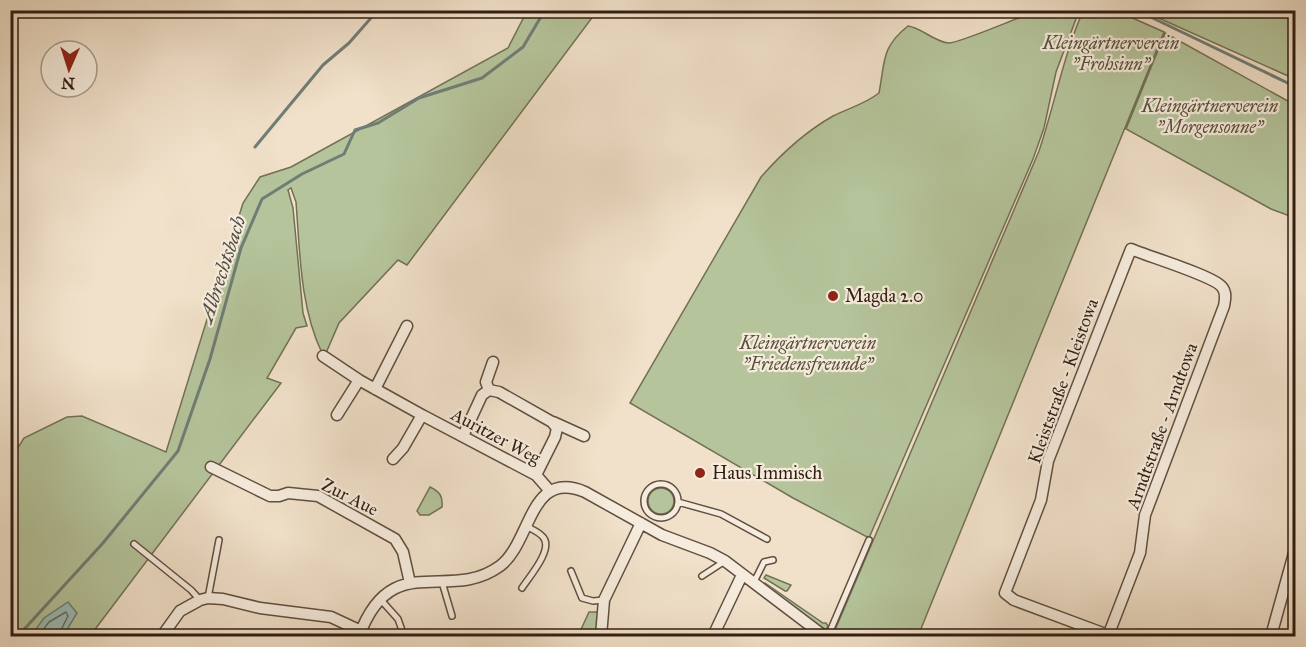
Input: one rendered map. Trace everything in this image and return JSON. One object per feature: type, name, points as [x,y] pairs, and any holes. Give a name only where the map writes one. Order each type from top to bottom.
[{"type":"street","name":"Arndtstraße - Arndtowa","points":[[1108,636],[1140,553],[1145,515],[1226,296],[1222,287],[1209,279],[1131,249]]},
{"type":"street","name":"Kleiststraße - Kleistowa","points":[[1108,636],[1014,600],[1005,593],[1041,500],[1048,461],[1131,249]]},
{"type":"street","points":[[375,389],[407,326]]},
{"type":"street","name":"Auritzer Weg","points":[[323,357],[375,389],[536,475],[550,491]]},
{"type":"street","points":[[489,390],[486,382],[493,362]]},
{"type":"street","points":[[337,415],[359,380]]},
{"type":"street","points":[[463,436],[482,395],[489,390],[499,392],[552,422],[584,436]]},
{"type":"street","name":"Auritzer Weg","points":[[393,459],[403,448],[422,415]]},
{"type":"street","points":[[536,475],[555,437],[557,429],[552,422]]},
{"type":"street","name":"Zur Aue","points":[[211,467],[270,496],[288,493],[318,496],[396,539],[403,552],[410,583]]},
{"type":"street","points":[[162,636],[180,611],[204,599],[223,599],[270,610],[332,617],[360,634],[379,599],[394,589],[410,583],[478,576],[501,565],[515,548],[542,497],[550,491],[565,487],[574,487],[662,535],[710,553],[826,636]]},
{"type":"street","points":[[602,636],[604,600],[641,524]]},
{"type":"street","points":[[1271,636],[1296,546]]},
{"type":"street","points":[[713,636],[742,575]]},
{"type":"lane","points":[[662,484],[672,488],[678,497],[678,502],[674,513],[657,518],[645,506],[645,495],[651,487],[662,484]]},
{"type":"lane","points":[[678,502],[721,514],[766,539]]},
{"type":"lane","points":[[641,524],[648,511]]},
{"type":"lane","points":[[522,588],[546,547],[543,537],[526,526]]},
{"type":"lane","points":[[134,544],[204,599],[219,540]]},
{"type":"lane","points":[[826,636],[869,540]]},
{"type":"lane","points":[[753,583],[764,562],[773,560]]},
{"type":"lane","points":[[702,576],[724,561]]},
{"type":"lane","points":[[571,571],[582,598],[593,601],[604,600]]},
{"type":"lane","points":[[442,580],[452,616]]},
{"type":"lane","points":[[379,599],[398,619],[404,636]]},
{"type":"green space","points":[[527,11],[597,11],[407,265],[398,260],[339,323],[326,353],[322,353],[309,317],[302,279],[296,202],[291,188],[288,190],[293,208],[303,313],[307,326],[296,328],[267,378],[281,383],[90,636],[11,636],[10,460],[24,438],[67,417],[82,416],[166,452],[243,203],[260,177],[291,167],[508,48]]},
{"type":"green space","name":"Kleingärtnerverein \"Friedensfreunde\"","points":[[1027,11],[1079,11],[1056,72],[1044,128],[1033,159],[869,538],[793,498],[630,403],[761,177],[803,136],[833,116],[879,93],[886,56],[899,34],[908,26],[948,43],[1024,16]]},
{"type":"green space","name":"Kleingärtnerverein \"Frohsinn\"","points":[[1083,11],[1117,11],[1164,32],[918,636],[837,636],[835,630],[1039,151],[1070,46]]},
{"type":"green space","points":[[1143,11],[1295,11],[1295,79]]},
{"type":"green space","name":"Kleingärtnerverein \"Morgensonne\"","points":[[1165,33],[1295,105],[1295,218],[1271,209],[1126,129]]},
{"type":"green space","points":[[430,487],[440,495],[442,507],[429,515],[420,515],[417,511]]},
{"type":"green space","points":[[661,488],[670,492],[674,501],[670,510],[661,514],[652,510],[648,501],[652,492]]},
{"type":"green space","points":[[766,575],[791,585],[785,591],[764,578]]},
{"type":"green space","points":[[765,583],[826,623],[828,626],[826,630],[824,631],[763,585]]},
{"type":"green space","points":[[589,612],[599,612],[598,636],[578,636]]},
{"type":"water","points":[[68,602],[77,613],[63,636],[31,636],[44,618]]},
{"type":"waterway","points":[[255,147],[323,65],[349,43],[378,10]]},
{"type":"waterway","name":"Albrechtsbach","points":[[18,636],[103,543],[178,451],[210,359],[241,248],[262,199],[302,174],[344,154],[355,130],[378,123],[419,98],[482,78],[523,47],[545,10]]},
{"type":"waterway","points":[[1136,10],[1296,87]]},
{"type":"place","name":"Magda 2.0","points":[[833,296]]},
{"type":"place","name":"Haus Immisch","points":[[700,473]]}]
